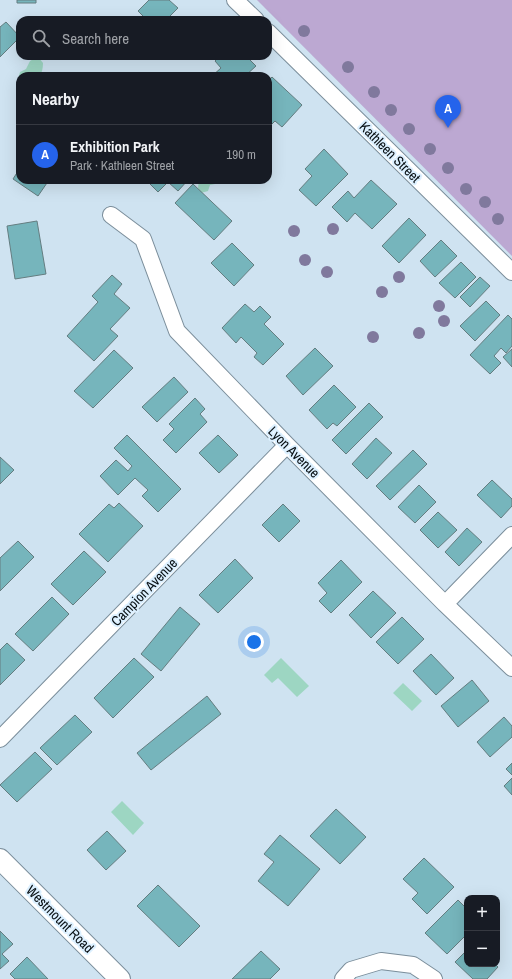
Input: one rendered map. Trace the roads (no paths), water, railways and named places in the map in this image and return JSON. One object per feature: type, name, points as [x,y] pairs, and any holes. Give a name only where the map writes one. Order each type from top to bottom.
[{"type":"street","points":[[235,0],[252,16]]},
{"type":"street","name":"Kathleen Street","points":[[272,36],[512,272]]},
{"type":"street","name":"Lyon Avenue","points":[[111,215],[143,239],[177,331],[287,445],[445,604],[512,668]]},
{"type":"street","name":"Campion Avenue","points":[[0,739],[287,445]]},
{"type":"street","points":[[445,604],[512,535]]},
{"type":"street","name":"Westmount Road","points":[[0,859],[120,979]]},
{"type":"street","points":[[343,979],[351,970],[381,961],[413,965],[434,979]]},
{"type":"place","name":"Exhibition Park","points":[[448,128]]}]
